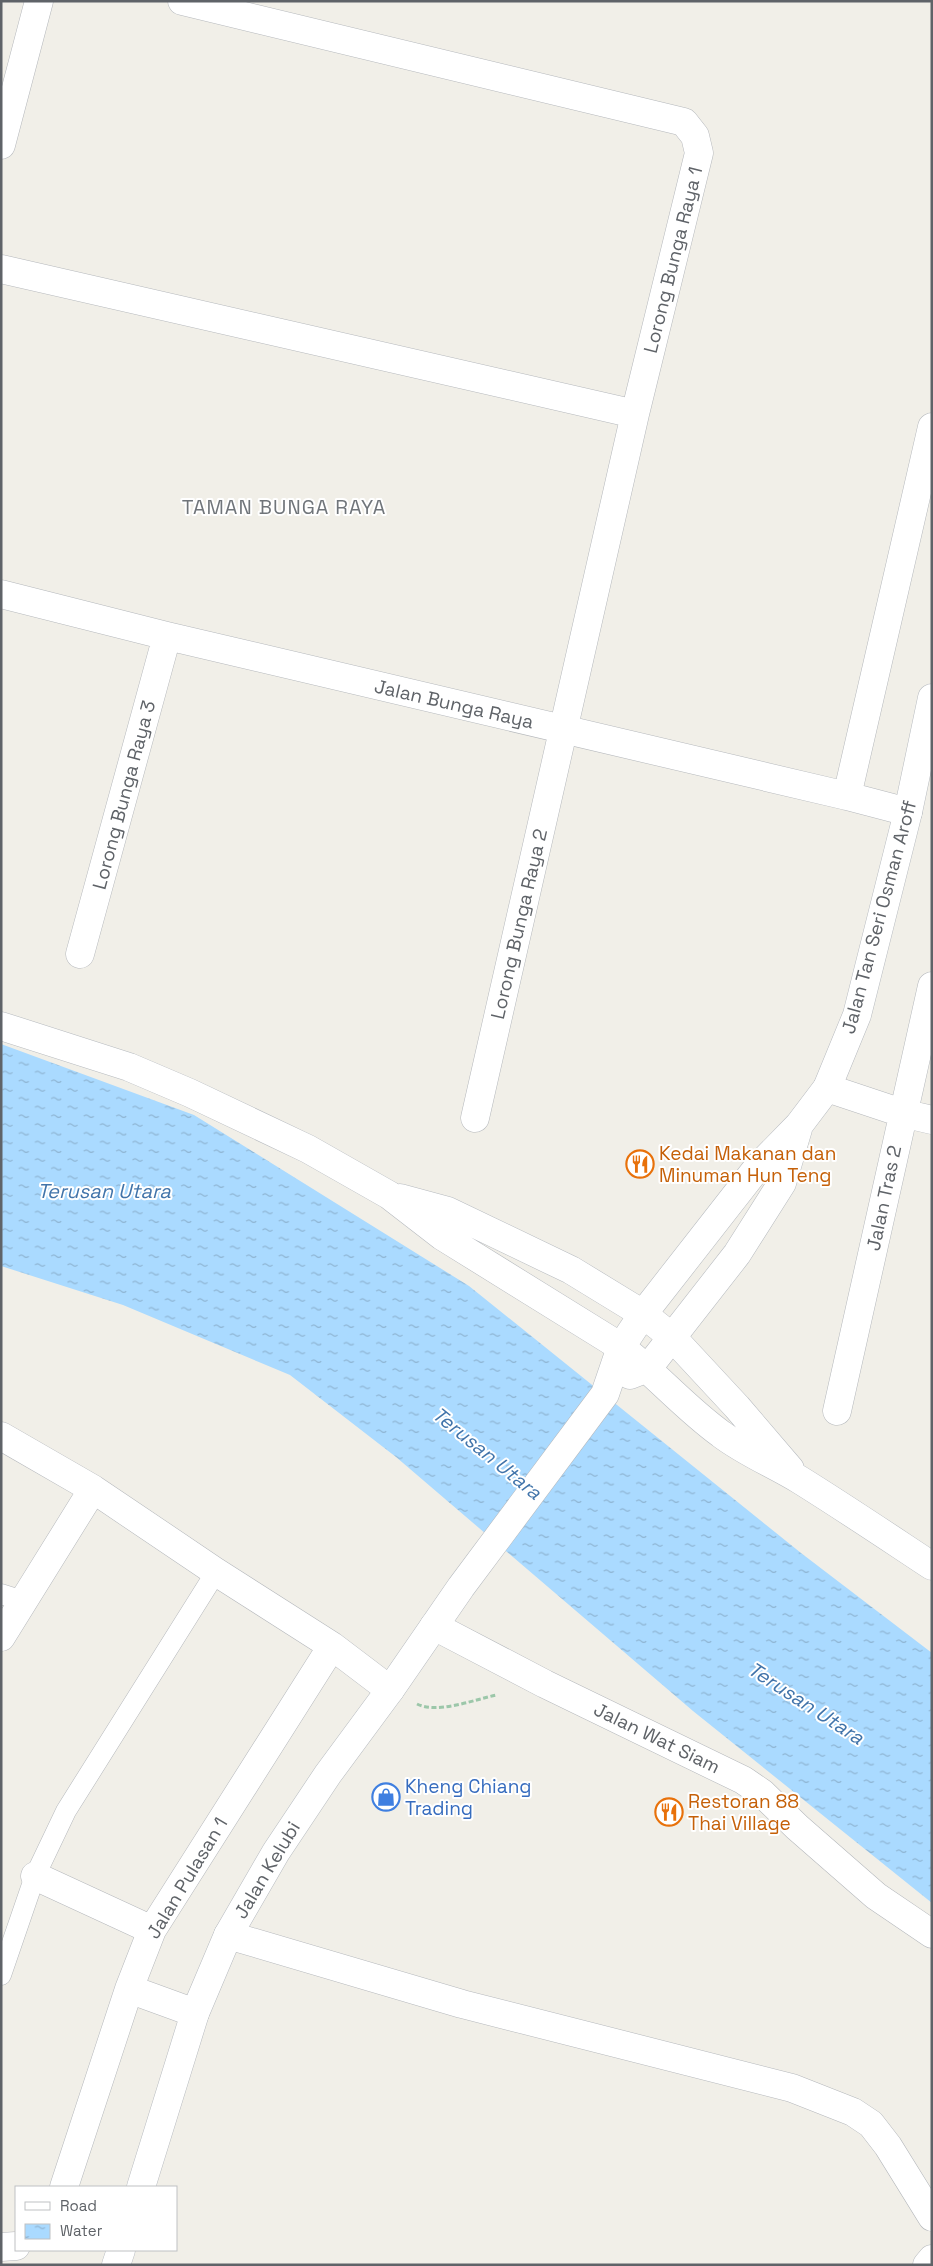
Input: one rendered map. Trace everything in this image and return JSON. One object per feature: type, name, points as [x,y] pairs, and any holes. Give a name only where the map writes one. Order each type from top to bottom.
[{"type":"street","points":[[1,146],[10,77],[39,1]]},
{"type":"street","name":"Lorong Bunga Raya 1","points":[[182,1],[684,122],[695,136],[699,153],[563,729]]},
{"type":"street","points":[[1,269],[636,414]]},
{"type":"street","points":[[847,796],[932,427]]},
{"type":"street","name":"Jalan Bunga Raya","points":[[1,594],[167,636],[908,812]]},
{"type":"street","name":"Lorong Bunga Raya 3","points":[[80,954],[167,636]]},
{"type":"street","name":"Jalan Tan Seri Osman Aroff","points":[[607,1391],[621,1347],[643,1314],[757,1168],[799,1125],[827,1088],[858,1015],[908,812],[932,698]]},
{"type":"street","name":"Lorong Bunga Raya 2","points":[[475,1118],[563,729]]},
{"type":"street","name":"Jalan Tras 2","points":[[837,1411],[932,986]]},
{"type":"street","points":[[1,1026],[129,1067],[190,1092],[308,1149],[389,1195],[442,1236],[621,1347],[648,1368],[688,1408],[721,1434],[755,1457],[798,1479],[932,1566]]},
{"type":"street","points":[[827,1088],[902,1114],[932,1120]]},
{"type":"street","name":"Jalan Tan Seri Osman Aroff","points":[[607,1391],[629,1375],[648,1368],[737,1254],[782,1183],[799,1125]]},
{"type":"street","points":[[389,1195],[448,1211],[571,1270],[643,1314],[672,1337],[737,1407],[798,1479]]},
{"type":"street","name":"Jalan Kelubi","points":[[141,2186],[195,2013],[228,1935],[276,1852],[328,1774],[390,1690],[461,1587],[607,1391]]},
{"type":"street","points":[[1,1436],[93,1489],[216,1572],[332,1646],[390,1690]]},
{"type":"street","points":[[1,1637],[12,1598],[93,1489]]},
{"type":"street","name":"Jalan Wat Siam","points":[[434,1626],[545,1684],[743,1780],[762,1793],[797,1827],[876,1896],[932,1934]]},
{"type":"street","name":"Jalan Pulasan 1","points":[[64,2186],[129,1989],[152,1930],[332,1646]]},
{"type":"street","points":[[35,1876],[152,1930]]},
{"type":"street","points":[[228,1935],[462,2004],[792,2088],[853,2112],[871,2124],[877,2131],[932,2217]]},
{"type":"street","points":[[129,1989],[195,2013]]},
{"type":"street","points":[[1,2247],[15,2246]]},
{"type":"street","points":[[116,2265],[121,2251]]},
{"type":"street","points":[[927,2265],[932,2259]]},
{"type":"lane","points":[[1,1975],[35,1876],[66,1811],[216,1572]]},
{"type":"path","points":[[390,1690],[426,1708],[441,1707],[499,1694]]},
{"type":"water","name":"Terusan Utara","points":[[1,1044],[194,1115],[469,1286],[801,1553],[932,1653],[932,1903],[693,1711],[396,1457],[290,1375],[123,1305],[1,1266]]},
{"type":"place","name":"Kedai Makanan dan Minuman Hun Teng","points":[[640,1164]]},
{"type":"place","name":"Kheng Chiang Trading","points":[[386,1797]]},
{"type":"place","name":"Restoran 88 Thai Village","points":[[669,1812]]},
{"type":"district","name":"TAMAN BUNGA RAYA","points":[[284,507]]}]
